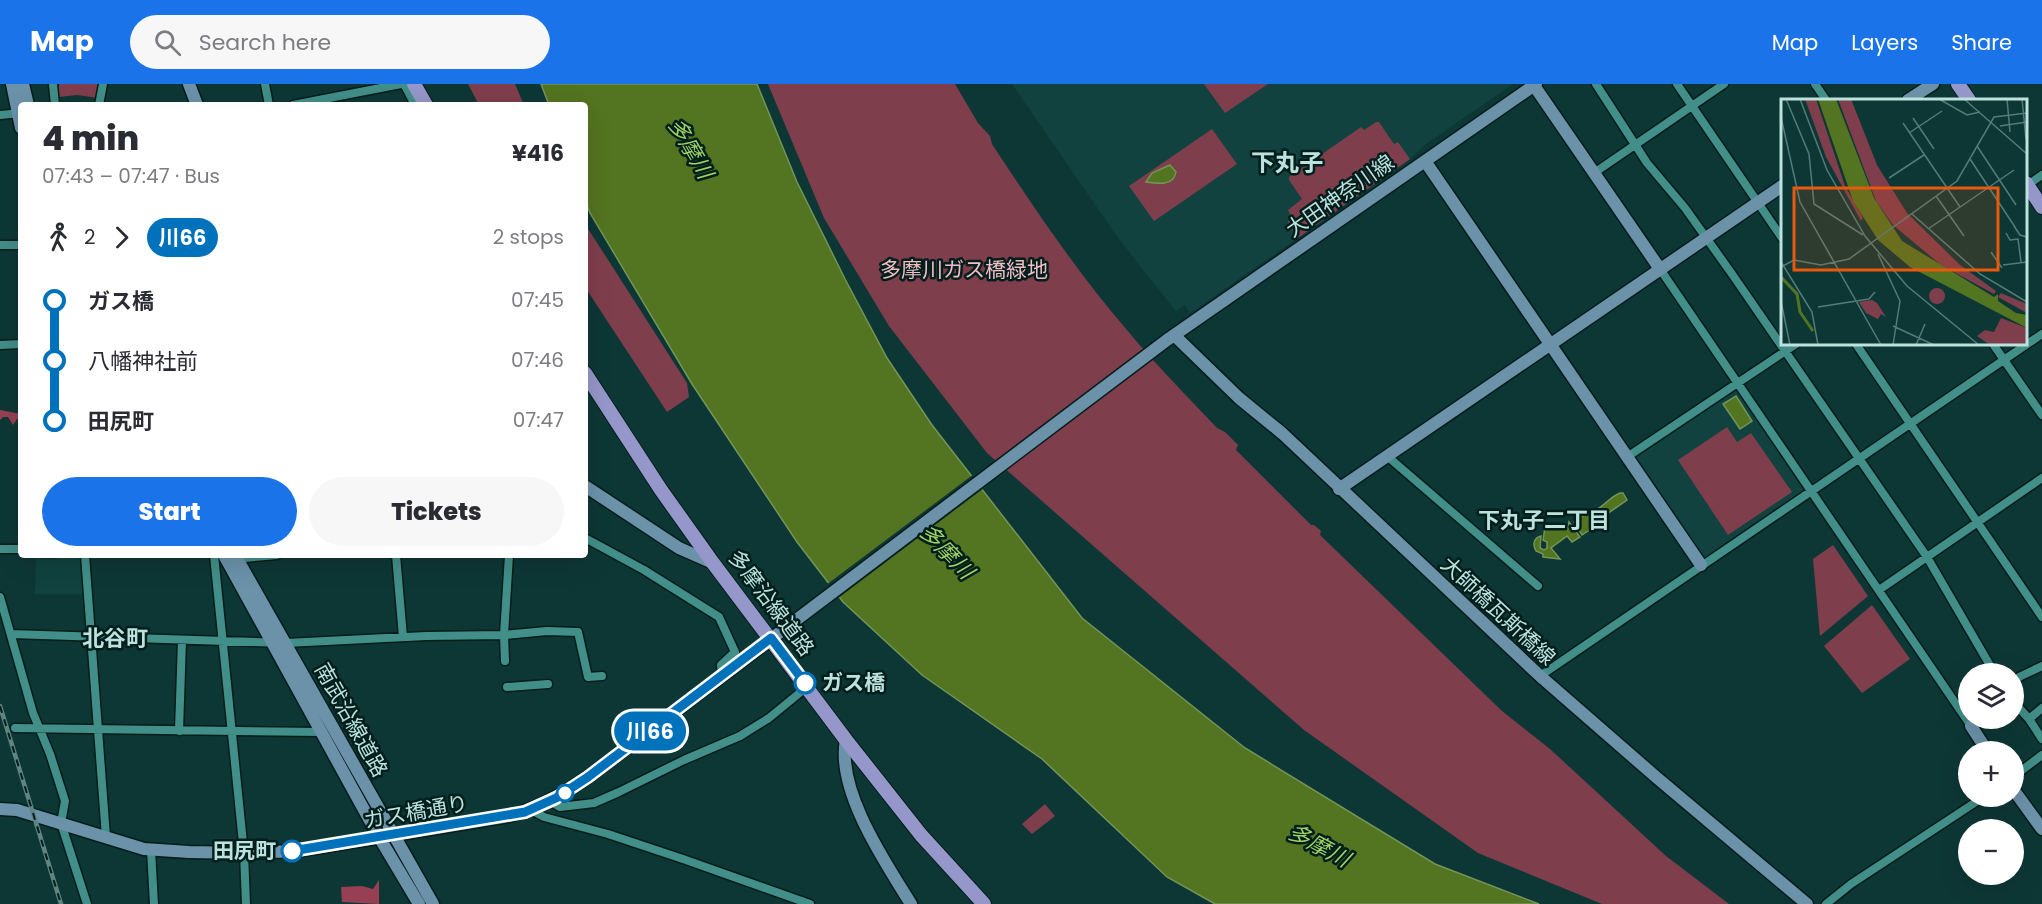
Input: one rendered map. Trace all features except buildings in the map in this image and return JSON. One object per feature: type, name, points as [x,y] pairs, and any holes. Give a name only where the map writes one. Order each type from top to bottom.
[{"type":"main road","points":[[414,84],[424,102]]},
{"type":"main road","points":[[1958,84],[1968,99]]},
{"type":"main road","points":[[2027,186],[2042,207]]},
{"type":"main road","name":"多摩沿線道路","points":[[588,378],[661,490],[846,740],[921,835],[984,904]]},
{"type":"street","points":[[12,84],[18,109]]},
{"type":"street","points":[[23,84],[27,102]]},
{"type":"street","points":[[53,84],[55,102]]},
{"type":"street","points":[[100,102],[103,84]]},
{"type":"street","points":[[189,84],[196,102]]},
{"type":"street","points":[[265,84],[268,102]]},
{"type":"street","points":[[309,102],[403,84],[413,102]]},
{"type":"street","points":[[1534,84],[1879,590],[1958,699]]},
{"type":"street","name":"大田神奈川線","points":[[1171,337],[1534,84]]},
{"type":"street","points":[[1596,84],[1647,163],[1685,208],[1927,558],[1989,663]]},
{"type":"street","points":[[1677,84],[1781,236]]},
{"type":"street","points":[[1594,173],[1724,84]]},
{"type":"street","points":[[1815,84],[1825,99]]},
{"type":"street","points":[[1910,99],[1933,84]]},
{"type":"street","points":[[0,115],[18,113]]},
{"type":"street","points":[[1425,161],[1701,565]]},
{"type":"street","points":[[2027,184],[2042,175]]},
{"type":"street","points":[[1339,489],[1781,187]]},
{"type":"street","points":[[0,245],[18,245]]},
{"type":"street","points":[[2027,344],[2042,334]]},
{"type":"street","name":"大師橋瓦斯橋線","points":[[1171,337],[1282,434],[1540,676],[1807,904]]},
{"type":"street","name":"ガス橋通り","points":[[0,808],[17,810],[151,850],[244,853],[297,851],[499,818],[531,810],[588,777],[1171,337]]},
{"type":"street","points":[[0,345],[18,344]]},
{"type":"street","points":[[1627,457],[1794,345]]},
{"type":"street","points":[[1857,345],[2042,617]]},
{"type":"street","points":[[1994,345],[2042,415]]},
{"type":"street","points":[[1540,676],[2026,345]]},
{"type":"street","points":[[1387,456],[1538,585]]},
{"type":"street","points":[[1879,590],[2042,478]]},
{"type":"street","points":[[588,488],[679,548],[713,563]]},
{"type":"street","points":[[588,540],[644,570],[719,617],[735,652],[721,665],[722,676]]},
{"type":"street","points":[[0,549],[18,549]]},
{"type":"street","points":[[85,558],[106,837]]},
{"type":"street","points":[[214,558],[244,853],[246,904]]},
{"type":"street","name":"南武沿線道路","points":[[230,558],[272,643],[320,732],[419,904]]},
{"type":"street","name":"南武沿線道路","points":[[231,558],[286,643],[392,835],[433,904]]},
{"type":"street","points":[[396,558],[403,637]]},
{"type":"street","points":[[505,661],[504,635],[509,558]]},
{"type":"street","points":[[0,597],[33,712],[65,801],[61,823],[87,904]]},
{"type":"street","points":[[11,634],[286,643],[578,632],[588,677],[603,676]]},
{"type":"street","points":[[179,730],[182,640]]},
{"type":"street","points":[[2024,675],[2042,666]]},
{"type":"street","points":[[507,687],[548,684]]},
{"type":"street","points":[[550,801],[560,807],[594,803],[619,792],[740,736],[769,718],[808,686]]},
{"type":"street","points":[[2029,719],[2042,708]]},
{"type":"street","points":[[2024,713],[2042,739]]},
{"type":"street","points":[[15,728],[320,732]]},
{"type":"street","points":[[846,740],[844,750],[846,769],[861,816],[869,834],[911,904]]},
{"type":"street","points":[[2024,769],[2042,755]]},
{"type":"street","points":[[2024,804],[2042,829]]},
{"type":"street","points":[[1826,904],[1851,884],[1967,807]]},
{"type":"street","points":[[531,810],[544,817],[608,834],[810,904]]},
{"type":"street","points":[[151,850],[154,904]]},
{"type":"shaded area","points":[[1012,84],[1513,84],[1426,144],[1406,163],[1190,313],[1185,305],[1176,311],[1146,274],[1116,235]]},
{"type":"shaded area","points":[[1735,388],[1805,491],[1703,559],[1633,457]]},
{"type":"shaded area","points":[[0,410],[18,413],[18,419],[13,425],[8,417],[0,420]]},
{"type":"shaded area","points":[[57,558],[81,558],[85,594],[35,594],[36,559],[57,560]]},
{"type":"shaded area","points":[[379,880],[379,904],[342,902],[341,887],[362,886],[373,889]]},
{"type":"green space","points":[[59,84],[100,84],[98,98],[77,95],[59,97]]},
{"type":"green space","points":[[468,84],[515,84],[523,102],[477,102]]},
{"type":"green space","name":"多摩川ガス橋緑地","points":[[768,84],[955,84],[1024,192],[1091,285],[1160,368],[1217,428],[1225,432],[1238,445],[1236,450],[1311,525],[1321,531],[1320,535],[1502,711],[1550,749],[1666,856],[1729,904],[1602,904],[1478,853],[1304,730],[987,453],[889,326],[824,218]]},
{"type":"green space","points":[[1204,84],[1268,84],[1225,113]]},
{"type":"green space","points":[[1379,122],[1394,144],[1398,142],[1410,159],[1298,238],[1288,224],[1290,214],[1288,210],[1302,199],[1289,177],[1361,127],[1364,130]]},
{"type":"green space","points":[[1212,129],[1237,164],[1154,221],[1129,186]]},
{"type":"green space","points":[[588,229],[687,383],[689,397],[667,412],[588,292]]},
{"type":"green space","points":[[1727,427],[1737,442],[1751,433],[1792,492],[1728,535],[1678,460]]},
{"type":"green space","points":[[1833,545],[1868,596],[1820,636],[1813,559]]},
{"type":"green space","points":[[1872,605],[1910,659],[1862,693],[1824,646]]},
{"type":"green space","points":[[1045,804],[1055,816],[1032,834],[1022,824]]},
{"type":"water","name":"多摩川","points":[[541,84],[757,84],[797,182],[887,358],[932,425],[1082,618],[1245,748],[1435,864],[1539,904],[1215,904],[1167,877],[1042,759],[922,675],[843,602],[797,542],[692,384],[590,213],[588,207],[588,102],[548,102]]},
{"type":"water","points":[[1170,165],[1176,172],[1172,180],[1160,183],[1146,182],[1152,173]]},
{"type":"water","points":[[1736,396],[1752,421],[1740,429],[1723,404]]},
{"type":"water","points":[[1623,493],[1627,500],[1590,526],[1591,529],[1582,535],[1574,522]]},
{"type":"water","points":[[1569,522],[1580,537],[1572,542],[1567,536],[1551,548],[1560,559],[1543,557],[1543,554],[1536,551],[1534,542],[1541,536],[1540,548],[1544,550],[1547,548],[1547,542],[1543,540],[1545,527],[1568,528]]},
{"type":"pier","points":[[974,474],[984,488],[837,599],[826,585]]},
{"type":"railway","points":[[0,706],[61,904]]},
{"type":"bus line","name":"川66","points":[[292,851],[509,816],[531,810],[556,798],[588,777],[771,638],[805,683]]},
{"type":"place","name":"ガス橋","points":[[805,683]]},
{"type":"place","name":"田尻町","points":[[292,851]]},
{"type":"district","name":"下丸子","points":[[1287,163]]},
{"type":"district","name":"下丸子二丁目","points":[[1544,520]]},
{"type":"district","name":"北谷町","points":[[115,638]]}]
